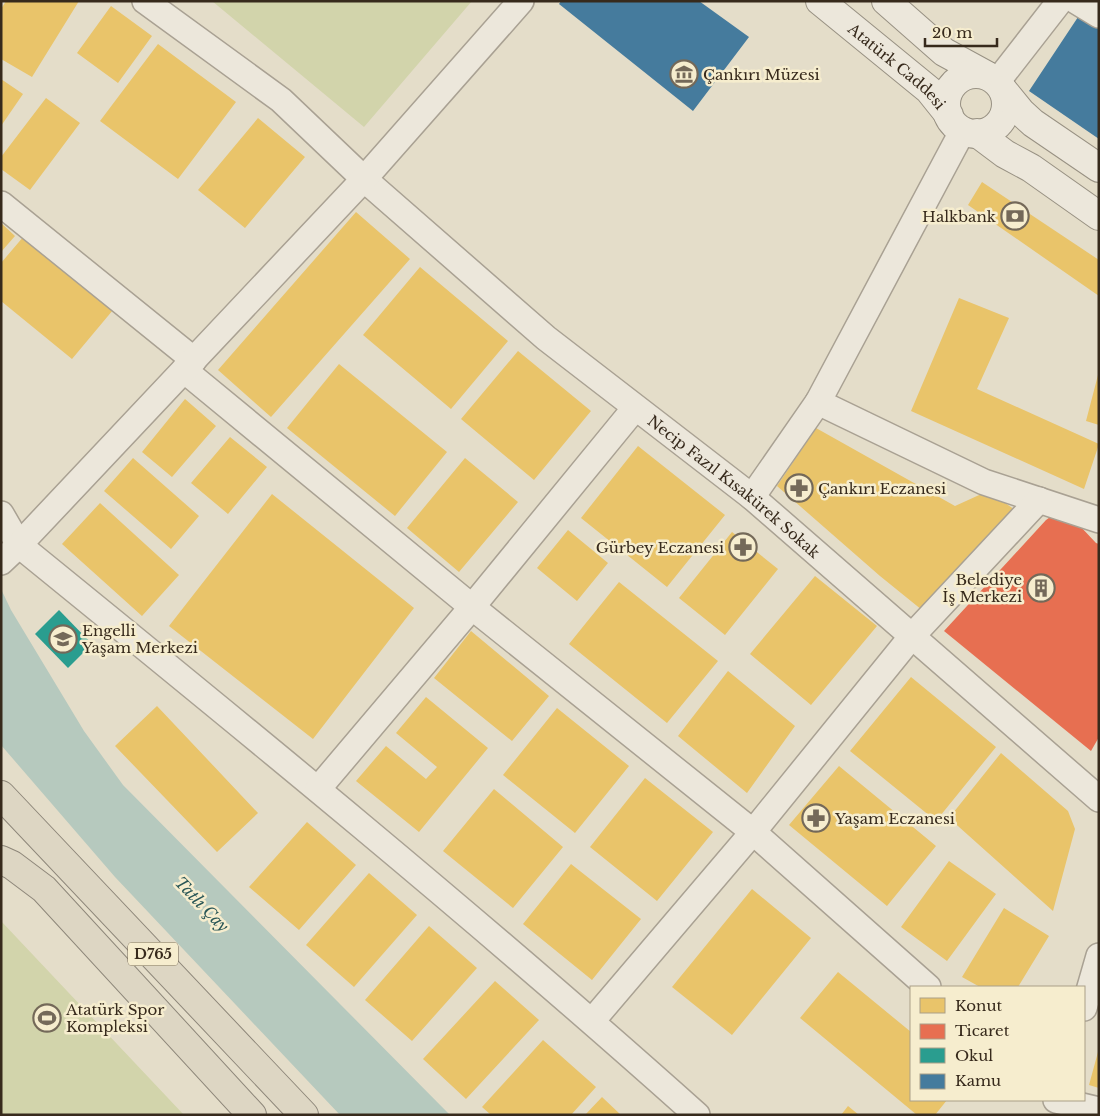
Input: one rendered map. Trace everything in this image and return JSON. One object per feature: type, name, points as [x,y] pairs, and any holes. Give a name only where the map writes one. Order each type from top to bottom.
[{"type":"highway","name":"D765","points":[[1,795],[304,1115]]},
{"type":"highway","name":"D765","points":[[1,860],[12,865],[44,889],[252,1115]]},
{"type":"main road","name":"Atatürk Caddesi","points":[[820,1],[929,90],[963,126],[1005,154],[1031,168],[1099,216]]},
{"type":"main road","points":[[886,1],[944,52],[997,83],[1021,112],[1034,123],[1099,168]]},
{"type":"main road","points":[[970,74],[980,74],[997,83],[1006,98],[1004,115],[993,128],[963,126],[946,104],[952,85],[960,78],[970,74]]},
{"type":"street","name":"Necip Fazıl Kısakürek Sokak","points":[[145,1],[281,100],[364,179],[546,338],[752,497],[1099,799]]},
{"type":"street","points":[[10,553],[364,179],[521,1]]},
{"type":"street","points":[[997,83],[1060,1]]},
{"type":"street","points":[[1076,1],[1099,16]]},
{"type":"street","points":[[752,497],[818,402],[963,126]]},
{"type":"street","points":[[1,204],[472,607],[753,832],[927,986]]},
{"type":"street","points":[[818,402],[984,482],[1099,520]]},
{"type":"street","points":[[318,789],[472,607],[635,408]]},
{"type":"street","points":[[592,1021],[753,832],[912,636],[1039,500]]},
{"type":"street","points":[[1,514],[10,553],[318,789],[592,1021],[696,1115]]},
{"type":"street","points":[[1090,998],[1099,956]]},
{"type":"street","points":[[1055,1104],[1099,1110]]},
{"type":"green space","points":[[212,1],[472,1],[364,127]]},
{"type":"green space","name":"Atatürk Spor Kompleksi","points":[[1,921],[184,1115],[1,1115]]},
{"type":"water","name":"Tatlı Çay","points":[[1,589],[11,610],[84,731],[123,785],[450,1115],[340,1115],[115,877],[1,745]]},
{"type":"building: Konut","points":[[6,1],[79,1],[32,77],[1,59],[1,9]]},
{"type":"building: Konut","points":[[111,6],[152,36],[118,83],[77,53]]},
{"type":"building: Konut","points":[[158,44],[236,102],[178,179],[100,121]]},
{"type":"building: Konut","points":[[1,79],[23,94],[1,126]]},
{"type":"building: Konut","points":[[46,98],[80,123],[30,190],[1,169],[1,157]]},
{"type":"building: Konut","points":[[258,118],[305,157],[245,228],[198,190]]},
{"type":"building: Konut","points":[[982,182],[1099,260],[1099,296],[968,205]]},
{"type":"building: Konut","points":[[356,212],[410,259],[271,417],[218,370]]},
{"type":"building: Konut","points":[[1,223],[15,236],[1,252]]},
{"type":"building: Konut","points":[[24,236],[113,310],[72,359],[1,301],[1,263]]},
{"type":"building: Konut","points":[[420,267],[508,341],[451,409],[363,335]]},
{"type":"building: Konut","points":[[959,298],[1009,318],[977,389],[1099,444],[1084,489],[911,411]]},
{"type":"building: Konut","points":[[518,351],[591,411],[534,480],[461,419]]},
{"type":"building: Konut","points":[[339,364],[447,452],[395,516],[287,428]]},
{"type":"building: Konut","points":[[1099,375],[1099,425],[1086,421]]},
{"type":"building: Konut","points":[[185,399],[216,426],[172,477],[142,452]]},
{"type":"building: Konut","points":[[816,428],[955,506],[988,491],[1018,512],[967,557],[922,610],[777,486]]},
{"type":"building: Konut","points":[[230,437],[267,467],[228,514],[191,483]]},
{"type":"building: Konut","points":[[638,446],[725,515],[667,587],[581,518]]},
{"type":"building: Konut","points":[[133,458],[199,516],[171,549],[104,491]]},
{"type":"building: Konut","points":[[465,458],[518,502],[459,572],[407,528]]},
{"type":"building: Konut","points":[[272,494],[414,608],[313,739],[169,626]]},
{"type":"building: Konut","points":[[100,503],[179,575],[142,616],[62,544]]},
{"type":"building: Konut","points":[[568,530],[608,563],[577,601],[537,568]]},
{"type":"building: Konut","points":[[732,532],[778,569],[725,635],[679,598]]},
{"type":"building: Konut","points":[[815,576],[877,626],[811,705],[750,654]]},
{"type":"building: Konut","points":[[619,582],[718,661],[667,723],[569,644]]},
{"type":"building: Konut","points":[[471,631],[549,696],[512,741],[434,678]]},
{"type":"building: Konut","points":[[728,671],[795,726],[747,793],[678,736]]},
{"type":"building: Konut","points":[[911,677],[996,747],[936,821],[850,751]]},
{"type":"building: Konut","points":[[426,697],[488,748],[419,832],[356,781],[386,746],[426,779],[437,767],[396,733]]},
{"type":"building: Konut","points":[[157,706],[258,813],[217,852],[115,746]]},
{"type":"building: Konut","points":[[557,708],[629,766],[575,833],[503,775]]},
{"type":"building: Konut","points":[[1001,753],[1068,811],[1075,829],[1053,911],[949,818]]},
{"type":"building: Konut","points":[[839,766],[936,846],[887,906],[789,825]]},
{"type":"building: Konut","points":[[645,778],[713,832],[657,901],[590,847]]},
{"type":"building: Konut","points":[[494,789],[563,847],[513,908],[443,851]]},
{"type":"building: Konut","points":[[307,822],[356,865],[299,930],[249,887]]},
{"type":"building: Konut","points":[[949,861],[996,894],[947,961],[901,927]]},
{"type":"building: Konut","points":[[571,864],[641,919],[592,980],[523,924]]},
{"type":"building: Konut","points":[[369,873],[417,915],[354,987],[306,945]]},
{"type":"building: Konut","points":[[752,889],[811,938],[732,1035],[672,987]]},
{"type":"building: Konut","points":[[1004,908],[1049,936],[1019,986],[978,986],[962,977]]},
{"type":"building: Konut","points":[[429,926],[477,968],[412,1041],[365,1000]]},
{"type":"building: Konut","points":[[838,972],[910,1031],[910,1101],[946,1101],[935,1115],[917,1115],[800,1018]]},
{"type":"building: Konut","points":[[495,981],[539,1020],[466,1099],[423,1059]]},
{"type":"building: Konut","points":[[543,1040],[596,1087],[571,1115],[491,1115],[482,1107]]},
{"type":"building: Konut","points":[[1099,1052],[1099,1088],[1089,1085]]},
{"type":"building: Konut","points":[[602,1097],[621,1115],[585,1115]]},
{"type":"building: Konut","points":[[848,1106],[859,1115],[841,1115]]},
{"type":"building: Ticaret","name":"Belediye İş Merkezi","points":[[1063,508],[1099,544],[1099,737],[1091,751],[944,631],[1046,520]]},
{"type":"building: Okul","name":"Engelli Yaşam Merkezi","points":[[59,610],[92,644],[68,668],[35,634]]},
{"type":"building: Kamu","name":"Çankırı Müzesi","points":[[561,1],[699,1],[749,37],[693,111],[559,4]]},
{"type":"building: Kamu","points":[[1082,11],[1099,22],[1099,139],[1029,91]]},
{"type":"place","name":"Çankırı Müzesi","points":[[684,74]]},
{"type":"place","name":"Halkbank","points":[[1015,216]]},
{"type":"place","name":"Çankırı Eczanesi","points":[[799,488]]},
{"type":"place","name":"Gürbey Eczanesi","points":[[743,547]]},
{"type":"place","name":"Belediye İş Merkezi","points":[[1041,588]]},
{"type":"place","name":"Engelli Yaşam Merkezi","points":[[63,639]]},
{"type":"place","name":"Yaşam Eczanesi","points":[[816,818]]},
{"type":"place","name":"Atatürk Spor Kompleksi","points":[[47,1018]]}]
